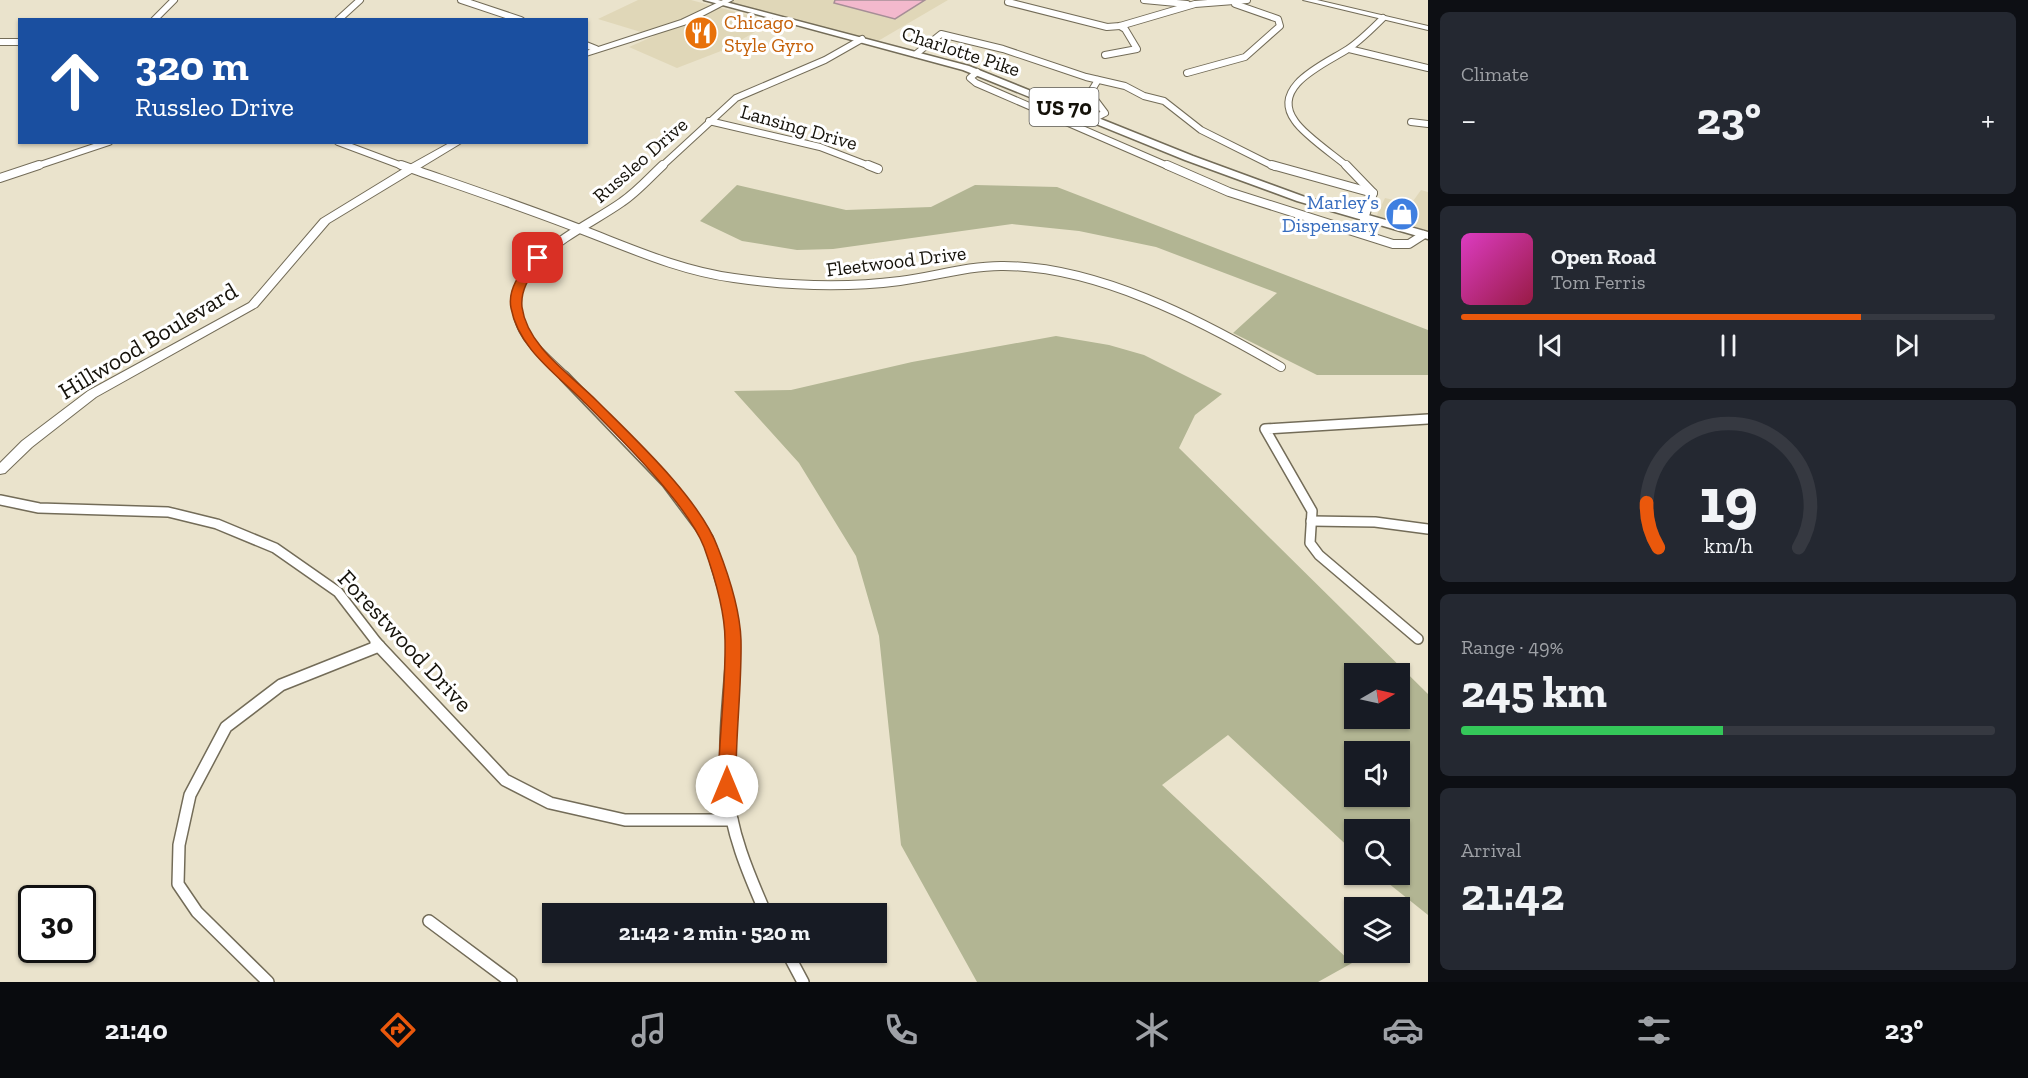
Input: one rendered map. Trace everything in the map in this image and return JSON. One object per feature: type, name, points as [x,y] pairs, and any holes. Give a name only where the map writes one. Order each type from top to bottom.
[{"type":"main road","name":"Charlotte Pike","points":[[708,0],[725,2],[977,72],[1301,199],[1364,218]]},
{"type":"main road","name":"US 70","points":[[1364,218],[1425,235]]},
{"type":"street","points":[[156,18],[174,0]]},
{"type":"street","points":[[340,18],[360,0]]},
{"type":"street","points":[[461,0],[515,18]]},
{"type":"street","points":[[1144,0],[1195,4],[1232,3],[1247,0]]},
{"type":"street","points":[[1307,0],[1428,28]]},
{"type":"street","points":[[588,53],[684,22],[725,2]]},
{"type":"street","points":[[1008,2],[1107,27],[1120,26],[1195,4]]},
{"type":"street","points":[[1186,73],[1245,57],[1280,26],[1278,19],[1232,3]]},
{"type":"street","points":[[1373,193],[1360,177],[1294,121],[1289,111],[1290,98],[1301,77],[1349,49],[1383,18]]},
{"type":"street","points":[[1105,55],[1137,49],[1125,28],[1120,26]]},
{"type":"street","points":[[916,54],[941,34],[1003,49],[1098,80],[1125,86],[1144,96],[1164,101],[1171,109],[1201,130],[1280,169],[1373,193]]},
{"type":"street","name":"Russleo Drive","points":[[761,903],[745,867],[732,820],[727,786],[727,735],[733,640],[729,609],[711,548],[702,528],[687,507],[594,405],[536,348],[518,319],[516,306],[522,278],[538,258],[624,201],[736,98],[825,60],[862,39]]},
{"type":"street","points":[[0,42],[18,42]]},
{"type":"street","points":[[588,46],[596,49]]},
{"type":"street","points":[[1349,49],[1428,68]]},
{"type":"street","points":[[977,72],[970,78],[976,83],[1229,192],[1393,244],[1409,243],[1425,235]]},
{"type":"street","points":[[1093,119],[1105,113],[1090,93],[1098,80]]},
{"type":"street","name":"Lansing Drive","points":[[709,121],[813,145],[878,169]]},
{"type":"street","points":[[1411,122],[1428,124]]},
{"type":"street","points":[[0,178],[103,144]]},
{"type":"street","name":"Fleetwood Drive","points":[[343,144],[581,229],[673,265],[729,278],[810,286],[902,280],[967,267],[1006,266],[1059,272],[1118,291],[1215,328],[1281,367]]},
{"type":"street","name":"Hillwood Boulevard","points":[[0,470],[60,417],[92,394],[253,305],[325,221],[409,169],[455,144]]},
{"type":"street","points":[[1364,218],[1373,193]]},
{"type":"street","points":[[1418,639],[1319,555],[1310,543],[1312,511],[1265,429],[1428,419]]},
{"type":"street","name":"Forestwood Drive","points":[[0,500],[39,508],[131,509],[168,513],[217,524],[275,548],[338,592],[379,646],[505,780],[550,803],[625,820],[732,820]]},
{"type":"street","points":[[1311,521],[1375,522],[1428,529]]},
{"type":"street","points":[[268,982],[197,912],[178,884],[177,859],[185,810],[202,768],[226,727],[281,685],[379,646]]},
{"type":"street","points":[[429,921],[511,982]]},
{"type":"street","points":[[793,963],[803,982]]},
{"type":"shaded area","points":[[638,0],[691,0],[773,22],[721,51],[677,68],[629,47],[654,36],[598,19]]},
{"type":"shaded area","points":[[735,0],[948,0],[878,41],[729,3]]},
{"type":"shaded area","points":[[1421,190],[1428,192],[1428,231],[1376,217],[1385,198],[1411,204]]},
{"type":"green space","points":[[737,185],[846,210],[931,207],[975,185],[1057,187],[1428,330],[1428,375],[1317,375],[1233,333],[1277,293],[1156,247],[1079,231],[1012,224],[833,249],[797,250],[742,241],[700,221]]},
{"type":"green space","points":[[1056,336],[1109,345],[1144,355],[1222,394],[1195,415],[1179,448],[1397,663],[1344,663],[1344,729],[1410,729],[1410,676],[1428,694],[1428,915],[1410,901],[1410,897],[1406,897],[1390,885],[1410,885],[1410,819],[1344,819],[1344,843],[1228,735],[1162,785],[1344,956],[1344,963],[1352,963],[1318,982],[977,982],[901,845],[879,636],[856,556],[799,463],[734,391],[791,390],[912,362]]},
{"type":"building","points":[[835,0],[925,0],[895,19],[834,3]]},
{"type":"place","name":"Chicago Style Gyro","points":[[701,33]]},
{"type":"place","name":"Marley’s Dispensary","points":[[1402,214]]},
{"type":"route","points":[[538,258],[522,278],[518,291],[516,306],[518,319],[524,332],[536,348],[594,405],[666,482],[687,507],[708,538],[729,609],[733,640],[727,735],[727,786]]}]
